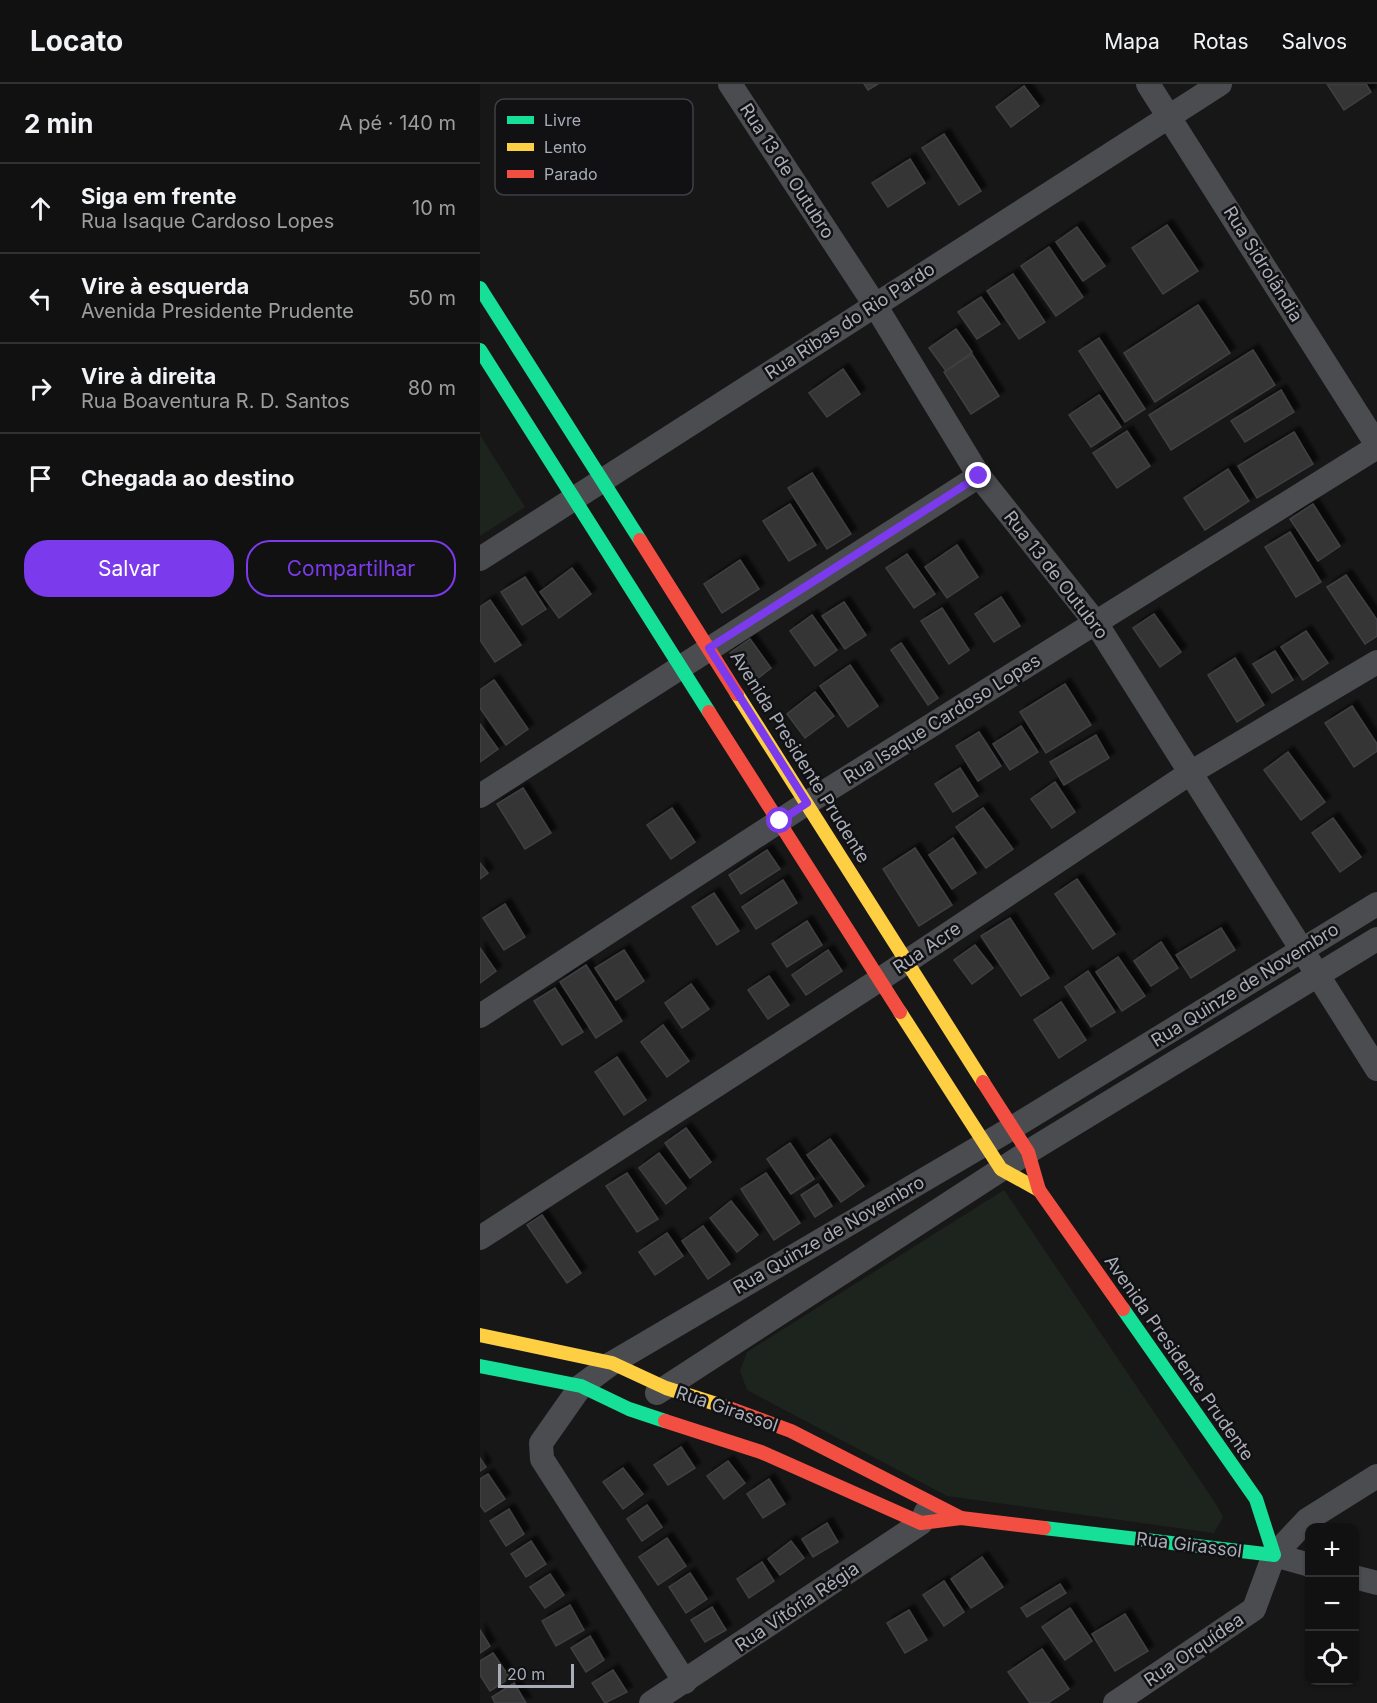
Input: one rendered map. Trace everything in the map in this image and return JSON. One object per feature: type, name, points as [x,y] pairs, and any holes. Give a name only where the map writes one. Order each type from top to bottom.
[{"type":"street","name":"Rua 13 de Outubro","points":[[730,84],[875,305],[979,476],[1096,623],[1377,1069]]},
{"type":"street","name":"Rua Sidrolândia","points":[[1148,84],[1377,446]]},
{"type":"street","name":"Rua Ribas do Rio Pardo","points":[[480,559],[1220,84]]},
{"type":"street","name":"Avenida Presidente Prudente","points":[[480,288],[1028,1152],[1039,1190],[1256,1499],[1274,1556]]},
{"type":"street","name":"Avenida Presidente Prudente","points":[[480,350],[984,1144],[1001,1169],[1039,1190]]},
{"type":"street","name":"Rua Isaque Cardoso Lopes","points":[[480,1016],[807,803],[1377,446]]},
{"type":"street","points":[[480,796],[979,476]]},
{"type":"street","name":"Rua Acre","points":[[480,1238],[908,962],[1190,773],[1377,662]]},
{"type":"street","name":"Rua Quinze de Novembro","points":[[685,1682],[542,1459],[541,1443],[581,1386],[612,1363],[1012,1128],[1377,904]]},
{"type":"street","name":"Rua Quinze de Novembro","points":[[629,1409],[666,1388],[1028,1152],[1377,939]]},
{"type":"street","name":"Rua Girassol","points":[[480,1335],[612,1363],[666,1388],[791,1431],[930,1500],[961,1518]]},
{"type":"street","name":"Rua Girassol","points":[[480,1366],[581,1386],[629,1409],[761,1452],[921,1523],[961,1518],[1274,1556],[1305,1564]]},
{"type":"street","points":[[1274,1556],[1307,1520],[1377,1476]]},
{"type":"street","points":[[921,1523],[930,1500]]},
{"type":"street","name":"Rua Vitória Régia","points":[[651,1703],[921,1523]]},
{"type":"street","name":"Rua Orquídea","points":[[1115,1703],[1254,1609],[1274,1556]]},
{"type":"street","points":[[1359,1578],[1377,1583]]},
{"type":"shaded area","points":[[480,435],[525,507],[480,536]]},
{"type":"shaded area","points":[[1004,1190],[1216,1504],[1223,1517],[1214,1533],[947,1496],[747,1390],[740,1371],[747,1352]]},
{"type":"building","points":[[864,84],[878,84],[868,90]]},
{"type":"building","points":[[1327,84],[1366,84],[1371,92],[1344,110]]},
{"type":"building","points":[[1024,86],[1039,106],[1011,127],[996,107]]},
{"type":"building","points":[[944,134],[981,191],[959,205],[922,148]]},
{"type":"building","points":[[910,159],[925,183],[888,207],[872,183]]},
{"type":"building","points":[[1167,225],[1198,271],[1163,294],[1132,248]]},
{"type":"building","points":[[1077,227],[1105,266],[1083,281],[1056,242]]},
{"type":"building","points":[[1049,247],[1083,297],[1056,316],[1021,266]]},
{"type":"building","points":[[1013,274],[1045,322],[1019,339],[987,291]]},
{"type":"building","points":[[981,297],[1000,324],[977,339],[958,312]]},
{"type":"building","points":[[1198,305],[1230,353],[1155,402],[1124,353]]},
{"type":"building","points":[[956,329],[972,352],[946,371],[929,348]]},
{"type":"building","points":[[1099,338],[1145,409],[1125,422],[1079,351]]},
{"type":"building","points":[[1253,350],[1275,385],[1171,450],[1149,415]]},
{"type":"building","points":[[972,354],[999,396],[971,414],[944,372]]},
{"type":"building","points":[[843,369],[860,394],[827,417],[809,393]]},
{"type":"building","points":[[1281,390],[1294,412],[1245,442],[1231,421]]},
{"type":"building","points":[[1099,395],[1121,427],[1091,447],[1069,415]]},
{"type":"building","points":[[1127,431],[1150,466],[1117,488],[1093,453]]},
{"type":"building","points":[[1294,432],[1313,464],[1257,498],[1238,466]]},
{"type":"building","points":[[1228,469],[1249,501],[1205,530],[1184,498]]},
{"type":"building","points":[[812,473],[851,534],[827,549],[788,488]]},
{"type":"building","points":[[790,504],[816,545],[789,561],[763,521]]},
{"type":"building","points":[[1313,504],[1340,546],[1318,561],[1290,519]]},
{"type":"building","points":[[1290,532],[1321,582],[1296,597],[1265,547]]},
{"type":"building","points":[[957,545],[978,577],[947,598],[925,567]]},
{"type":"building","points":[[907,554],[935,594],[914,608],[886,568]]},
{"type":"building","points":[[740,560],[759,589],[722,613],[704,584]]},
{"type":"building","points":[[572,568],[591,594],[559,618],[540,592]]},
{"type":"building","points":[[1346,575],[1377,620],[1377,636],[1365,644],[1327,587]]},
{"type":"building","points":[[525,577],[546,609],[522,625],[501,592]]},
{"type":"building","points":[[1001,597],[1020,626],[994,642],[975,614]]},
{"type":"building","points":[[490,600],[521,645],[495,662],[480,640],[480,607]]},
{"type":"building","points":[[844,602],[866,635],[845,649],[822,616]]},
{"type":"building","points":[[942,608],[969,650],[949,664],[921,621]]},
{"type":"building","points":[[1154,614],[1181,652],[1160,667],[1133,628]]},
{"type":"building","points":[[812,615],[837,650],[815,666],[790,631]]},
{"type":"building","points":[[1306,631],[1328,663],[1303,680],[1281,647]]},
{"type":"building","points":[[750,639],[771,668],[752,683],[730,653]]},
{"type":"building","points":[[901,643],[938,698],[928,705],[891,650]]},
{"type":"building","points":[[1275,651],[1293,680],[1272,693],[1253,664]]},
{"type":"building","points":[[1235,658],[1264,705],[1237,722],[1208,675]]},
{"type":"building","points":[[850,665],[878,706],[848,727],[820,686]]},
{"type":"building","points":[[494,680],[528,729],[506,745],[480,708],[480,690]]},
{"type":"building","points":[[1065,684],[1091,725],[1046,753],[1020,712]]},
{"type":"building","points":[[815,692],[834,716],[805,738],[787,714]]},
{"type":"building","points":[[1352,706],[1377,744],[1377,751],[1354,767],[1325,723]]},
{"type":"building","points":[[480,724],[498,749],[480,762]]},
{"type":"building","points":[[1021,726],[1038,752],[1010,770],[993,744]]},
{"type":"building","points":[[979,732],[1001,766],[978,781],[956,746]]},
{"type":"building","points":[[1096,735],[1109,758],[1064,785],[1050,762]]},
{"type":"building","points":[[1288,752],[1325,802],[1301,820],[1264,770]]},
{"type":"building","points":[[960,768],[978,796],[953,812],[935,784]]},
{"type":"building","points":[[1055,782],[1075,812],[1052,828],[1031,799]]},
{"type":"building","points":[[523,788],[551,833],[525,849],[497,804]]},
{"type":"building","points":[[672,808],[695,842],[671,859],[647,825]]},
{"type":"building","points":[[983,808],[1013,849],[986,868],[956,827]]},
{"type":"building","points":[[1333,818],[1361,857],[1340,872],[1312,833]]},
{"type":"building","points":[[953,838],[976,873],[952,889],[929,855]]},
{"type":"building","points":[[915,848],[952,905],[919,926],[883,869]]},
{"type":"building","points":[[767,850],[780,869],[741,894],[729,875]]},
{"type":"building","points":[[480,863],[488,873],[480,879]]},
{"type":"building","points":[[1077,879],[1115,934],[1093,949],[1055,894]]},
{"type":"building","points":[[783,880],[797,903],[756,929],[742,907]]},
{"type":"building","points":[[714,893],[739,931],[717,945],[692,907]]},
{"type":"building","points":[[505,904],[525,937],[504,950],[483,918]]},
{"type":"building","points":[[1010,918],[1049,978],[1021,996],[981,936]]},
{"type":"building","points":[[807,921],[822,945],[787,967],[772,944]]},
{"type":"building","points":[[1221,928],[1235,950],[1191,978],[1176,955]]},
{"type":"building","points":[[1161,942],[1178,968],[1151,986],[1134,961]]},
{"type":"building","points":[[975,945],[993,968],[972,984],[954,960]]},
{"type":"building","points":[[480,948],[496,971],[480,983]]},
{"type":"building","points":[[624,950],[644,981],[616,1000],[595,968]]},
{"type":"building","points":[[828,950],[842,971],[806,995],[792,975]]},
{"type":"building","points":[[1118,957],[1145,996],[1122,1011],[1096,972]]},
{"type":"building","points":[[586,965],[622,1021],[596,1038],[560,982]]},
{"type":"building","points":[[1088,971],[1115,1012],[1091,1027],[1065,987]]},
{"type":"building","points":[[769,976],[789,1005],[768,1019],[748,990]]},
{"type":"building","points":[[691,984],[709,1009],[682,1028],[665,1003]]},
{"type":"building","points":[[555,988],[583,1032],[562,1045],[534,1001]]},
{"type":"building","points":[[1061,1002],[1086,1040],[1059,1058],[1034,1020]]},
{"type":"building","points":[[663,1025],[689,1061],[667,1077],[641,1042]]},
{"type":"building","points":[[617,1057],[646,1100],[624,1115],[595,1072]]},
{"type":"building","points":[[686,1128],[711,1162],[690,1178],[665,1143]]},
{"type":"building","points":[[830,1139],[864,1186],[841,1202],[807,1155]]},
{"type":"building","points":[[790,1143],[814,1179],[791,1194],[767,1159]]},
{"type":"building","points":[[659,1153],[686,1188],[666,1204],[639,1168]]},
{"type":"building","points":[[627,1173],[658,1219],[637,1232],[606,1186]]},
{"type":"building","points":[[766,1173],[800,1223],[774,1240],[741,1189]]},
{"type":"building","points":[[818,1184],[832,1206],[815,1217],[801,1195]]},
{"type":"building","points":[[731,1201],[758,1235],[737,1252],[710,1218]]},
{"type":"building","points":[[542,1215],[581,1273],[567,1283],[527,1225]]},
{"type":"building","points":[[703,1226],[730,1264],[708,1279],[682,1241]]},
{"type":"building","points":[[667,1233],[683,1256],[655,1275],[639,1252]]},
{"type":"building","points":[[681,1447],[695,1468],[668,1485],[654,1465]]},
{"type":"building","points":[[480,1458],[486,1467],[480,1471]]},
{"type":"building","points":[[728,1461],[745,1483],[724,1499],[707,1476]]},
{"type":"building","points":[[623,1468],[643,1494],[623,1509],[603,1482]]},
{"type":"building","points":[[488,1474],[505,1499],[485,1512],[480,1505],[480,1479]]},
{"type":"building","points":[[769,1479],[785,1504],[763,1518],[747,1494]]},
{"type":"building","points":[[647,1505],[662,1527],[642,1541],[627,1519]]},
{"type":"building","points":[[509,1509],[524,1534],[506,1546],[490,1521]]},
{"type":"building","points":[[827,1523],[838,1542],[813,1557],[802,1539]]},
{"type":"building","points":[[667,1538],[686,1566],[658,1585],[639,1557]]},
{"type":"building","points":[[531,1541],[546,1564],[526,1577],[511,1554]]},
{"type":"building","points":[[791,1541],[804,1558],[780,1575],[768,1559]]},
{"type":"building","points":[[982,1557],[1003,1587],[971,1608],[951,1579]]},
{"type":"building","points":[[762,1562],[774,1581],[749,1598],[737,1579]]},
{"type":"building","points":[[690,1573],[707,1599],[686,1613],[669,1587]]},
{"type":"building","points":[[550,1574],[564,1595],[545,1608],[530,1587]]},
{"type":"building","points":[[944,1581],[964,1612],[944,1626],[923,1595]]},
{"type":"building","points":[[1060,1584],[1066,1593],[1027,1617],[1021,1608]]},
{"type":"building","points":[[570,1605],[584,1630],[556,1646],[542,1621]]},
{"type":"building","points":[[712,1607],[726,1630],[705,1642],[691,1620]]},
{"type":"building","points":[[1070,1608],[1092,1641],[1065,1660],[1042,1627]]},
{"type":"building","points":[[909,1610],[927,1640],[905,1653],[887,1623]]},
{"type":"building","points":[[1125,1614],[1148,1651],[1115,1671],[1092,1634]]},
{"type":"building","points":[[480,1630],[490,1646],[480,1653]]},
{"type":"building","points":[[590,1636],[604,1660],[586,1672],[571,1648]]},
{"type":"building","points":[[1042,1649],[1069,1689],[1048,1703],[1030,1703],[1008,1672]]},
{"type":"building","points":[[493,1653],[510,1678],[490,1691],[480,1675],[480,1661]]},
{"type":"building","points":[[613,1670],[627,1692],[605,1703],[592,1683]]},
{"type":"building","points":[[514,1683],[526,1703],[495,1703],[492,1697]]},
{"type":"traffic: fast","points":[[480,288],[640,540]]},
{"type":"traffic: fast","points":[[480,350],[709,712]]},
{"type":"traffic: fast","points":[[1044,1528],[1274,1555],[1256,1499],[1123,1309]]},
{"type":"traffic: fast","points":[[480,1366],[581,1386],[629,1409],[665,1421]]},
{"type":"traffic: slow","points":[[737,694],[983,1082]]},
{"type":"traffic: slow","points":[[900,1012],[1001,1169],[1039,1190]]},
{"type":"traffic: slow","points":[[480,1335],[612,1363],[666,1388],[729,1408]]},
{"type":"traffic: jam","points":[[640,540],[737,694]]},
{"type":"traffic: jam","points":[[709,712],[900,1012]]},
{"type":"traffic: jam","points":[[983,1082],[1028,1152],[1039,1190],[1123,1309]]},
{"type":"traffic: jam","points":[[729,1408],[791,1431],[961,1518]]},
{"type":"traffic: jam","points":[[665,1421],[761,1452],[921,1523],[961,1518],[1044,1528]]},
{"type":"route","points":[[780,821],[807,803],[709,648],[979,476]]}]
